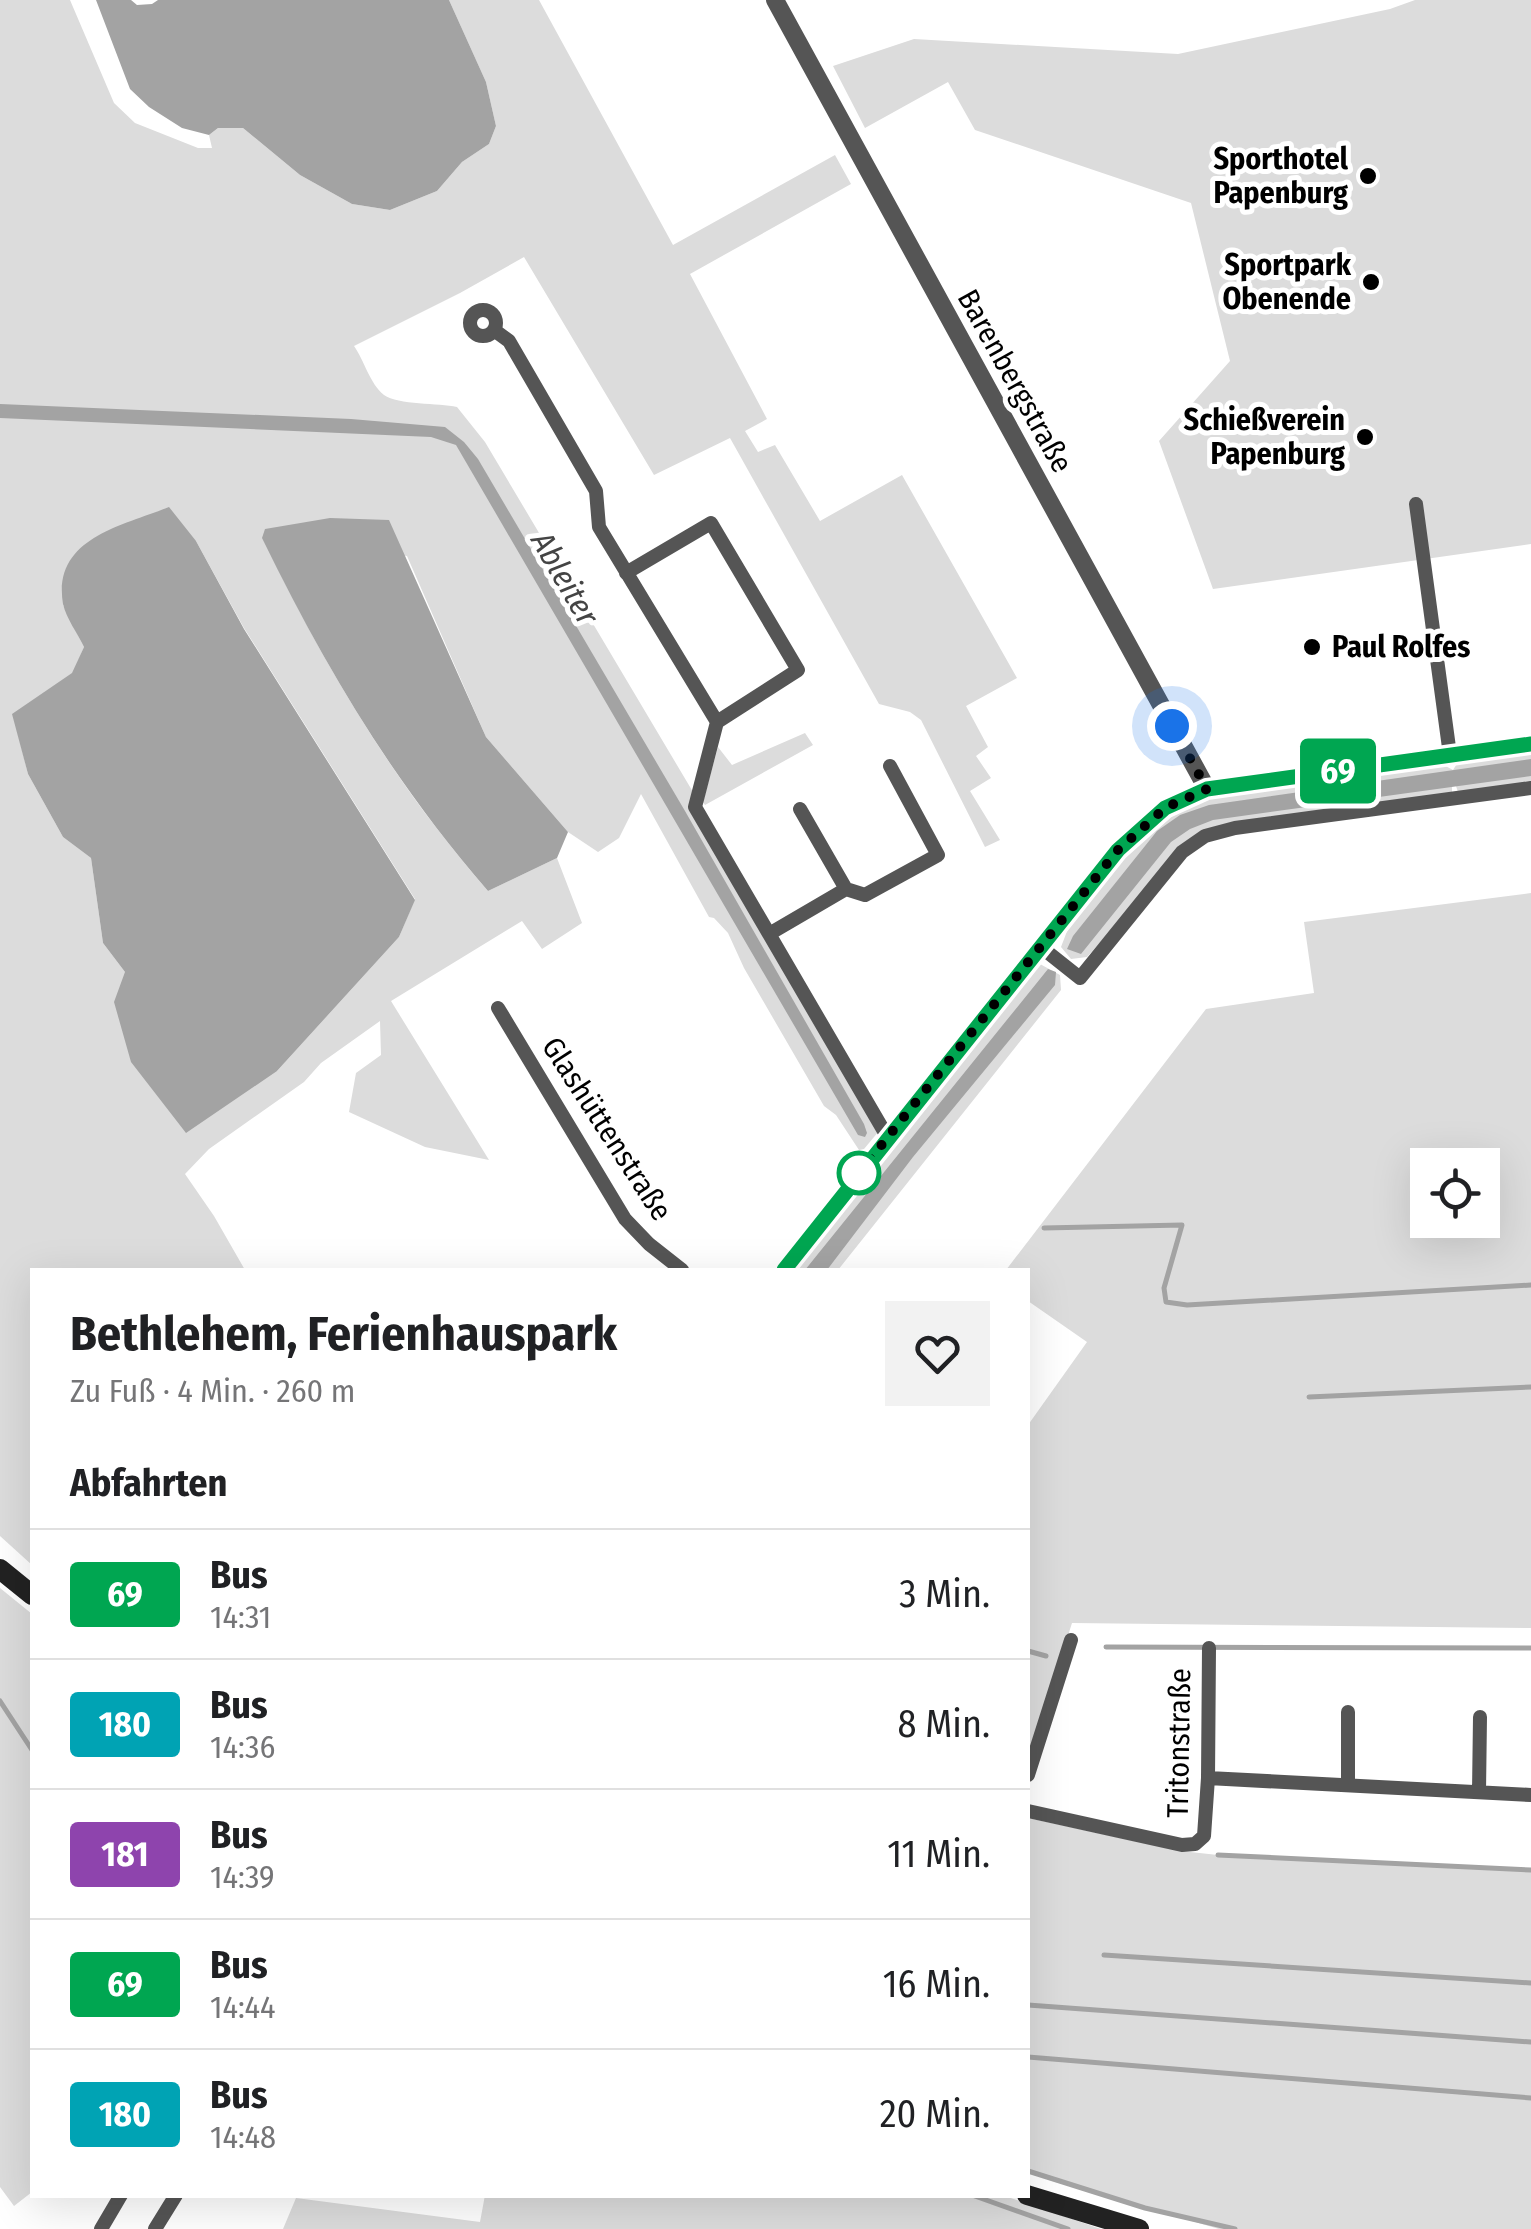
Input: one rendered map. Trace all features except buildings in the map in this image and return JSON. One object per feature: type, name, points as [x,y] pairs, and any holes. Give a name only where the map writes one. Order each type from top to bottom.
[{"type":"main road","points":[[0,1569],[30,1593]]},
{"type":"main road","points":[[1030,2196],[1139,2229]]},
{"type":"street","name":"Barenbergstraße","points":[[775,0],[1207,789]]},
{"type":"street","points":[[494,330],[509,341],[596,491],[599,527],[716,722]]},
{"type":"street","points":[[1416,504],[1450,755]]},
{"type":"street","points":[[626,573],[712,523],[798,670],[716,722],[695,807],[888,1138]]},
{"type":"street","points":[[786,1268],[1118,850],[1165,808],[1207,789],[1531,744]]},
{"type":"street","points":[[800,809],[846,889],[865,896],[938,854],[890,766]]},
{"type":"street","points":[[1041,946],[1080,978],[1173,861],[1205,836],[1234,828],[1531,788]]},
{"type":"street","points":[[769,934],[846,889]]},
{"type":"street","name":"Glashüttenstraße","points":[[498,1008],[625,1218],[679,1268]]},
{"type":"street","points":[[1030,1770],[1071,1640]]},
{"type":"street","name":"Tritonstraße","points":[[1030,1811],[1182,1845],[1195,1844],[1204,1836],[1208,1648]]},
{"type":"street","points":[[1348,1712],[1348,1785]]},
{"type":"street","points":[[1479,1792],[1480,1717]]},
{"type":"street","points":[[1208,1778],[1531,1795]]},
{"type":"street","points":[[101,2229],[120,2198]]},
{"type":"street","points":[[156,2229],[174,2198]]},
{"type":"shaded area","points":[[0,0],[70,0],[114,103],[135,123],[198,148],[212,148],[209,135],[218,128],[243,128],[300,175],[352,204],[390,210],[437,191],[462,162],[489,144],[496,126],[486,82],[449,0],[539,0],[673,245],[835,155],[851,184],[690,274],[767,419],[745,431],[758,452],[775,445],[820,521],[902,475],[1017,678],[966,706],[988,747],[976,756],[991,778],[970,791],[1000,840],[985,847],[921,720],[910,712],[879,704],[730,438],[654,475],[524,257],[354,346],[384,395],[457,407],[485,442],[693,792],[879,1131],[859,1150],[836,1115],[824,1106],[728,933],[709,917],[641,794],[619,838],[598,852],[568,832],[486,737],[407,556],[263,538],[336,678],[391,766],[454,850],[488,891],[557,858],[582,923],[542,949],[522,921],[391,1001],[489,1160],[425,1147],[349,1112],[356,1073],[381,1055],[380,1021],[321,1063],[304,1082],[209,1149],[185,1174],[244,1268],[30,1268],[30,1563],[0,1536]],"holes":[[[196,541],[244,628],[415,899],[399,937],[277,1071],[125,972],[103,943],[91,858],[63,837],[28,774],[13,714],[73,673],[84,647],[63,605]]]},
{"type":"shaded area","points":[[96,0],[131,0],[137,5],[158,0],[449,0],[486,82],[496,126],[489,144],[462,162],[437,191],[390,210],[352,204],[300,175],[243,128],[218,128],[209,135],[182,128],[149,107],[130,89]]},
{"type":"shaded area","name":"Sportpark Obenende","points":[[1415,0],[1531,0],[1531,544],[1213,589],[1159,441],[1230,361],[1191,203],[975,130],[948,82],[865,128],[833,66],[914,39],[1178,54],[1390,9]]},
{"type":"shaded area","points":[[0,404],[351,419],[445,427],[464,442],[478,459],[685,811],[864,1124],[865,1137],[858,1135],[456,445],[431,437],[0,418]]},
{"type":"shaded area","points":[[169,507],[196,541],[244,629],[415,900],[399,937],[277,1071],[186,1133],[131,1062],[114,1002],[125,972],[103,943],[91,858],[63,837],[28,774],[12,714],[72,673],[84,647],[63,604],[62,582],[79,549],[112,529]]},
{"type":"shaded area","points":[[330,518],[389,520],[486,737],[568,832],[557,858],[488,891],[391,765],[336,678],[262,538],[265,529]]},
{"type":"shaded area","points":[[805,733],[813,745],[705,805],[718,747],[732,765]]},
{"type":"shaded area","points":[[1531,750],[1531,782],[1458,792],[1452,786],[1452,794],[1194,837],[1087,957],[1071,959],[1061,947],[1069,926],[1134,846],[1168,815],[1212,795],[1440,763],[1453,770],[1458,762]]},
{"type":"shaded area","points":[[1531,759],[1531,776],[1213,820],[1190,829],[1171,842],[1081,954],[1067,949],[1073,936],[1157,831],[1180,815],[1209,805]]},
{"type":"shaded area","points":[[1531,893],[1531,1628],[1072,1623],[1030,1755],[1030,1422],[1087,1342],[1030,1302],[1030,1268],[1008,1268],[1206,1009],[1314,993],[1304,922]]},
{"type":"shaded area","points":[[1040,964],[1060,975],[1061,990],[840,1268],[794,1268]]},
{"type":"shaded area","points":[[1048,969],[1056,972],[1055,985],[913,1157],[829,1268],[807,1268]]},
{"type":"shaded area","points":[[0,1588],[30,1612],[30,2194],[14,2206],[0,2187]]},
{"type":"shaded area","points":[[1030,1818],[1181,1851],[1218,1855],[1531,1871],[1531,2229],[1219,2229],[1030,2174]]},
{"type":"shaded area","points":[[296,2198],[480,2222],[484,2198],[1011,2198],[1101,2229],[283,2229]]},
{"type":"waterway","points":[[1044,1228],[1182,1225],[1164,1288],[1166,1302],[1187,1305],[1531,1285]]},
{"type":"waterway","points":[[1309,1397],[1531,1387]]},
{"type":"waterway","points":[[1106,1647],[1531,1648]]},
{"type":"waterway","points":[[1030,1652],[1046,1656]]},
{"type":"waterway","points":[[0,1701],[30,1747]]},
{"type":"waterway","points":[[1218,1855],[1531,1870]]},
{"type":"waterway","points":[[1104,1955],[1531,1983]]},
{"type":"waterway","points":[[1030,2005],[1531,2042]]},
{"type":"waterway","points":[[1030,2057],[1531,2098]]},
{"type":"waterway","points":[[1030,2172],[1145,2208],[1235,2229]]},
{"type":"waterway","points":[[980,2198],[1068,2229]]},
{"type":"bus line","name":"69","points":[[786,1268],[1118,850],[1165,808],[1207,789],[1531,744]]},
{"type":"place","name":"Sporthotel Papenburg","points":[[1368,176]]},
{"type":"place","name":"Sportpark Obenende","points":[[1371,282]]},
{"type":"place","name":"Schießverein Papenburg","points":[[1365,437]]},
{"type":"place","name":"Paul Rolfes","points":[[1312,647]]},
{"type":"route","points":[[859,1173],[1118,850],[1165,808],[1207,789],[1172,726]]},
{"type":"water label","name":"Ableiter","points":[[565,578]]}]
